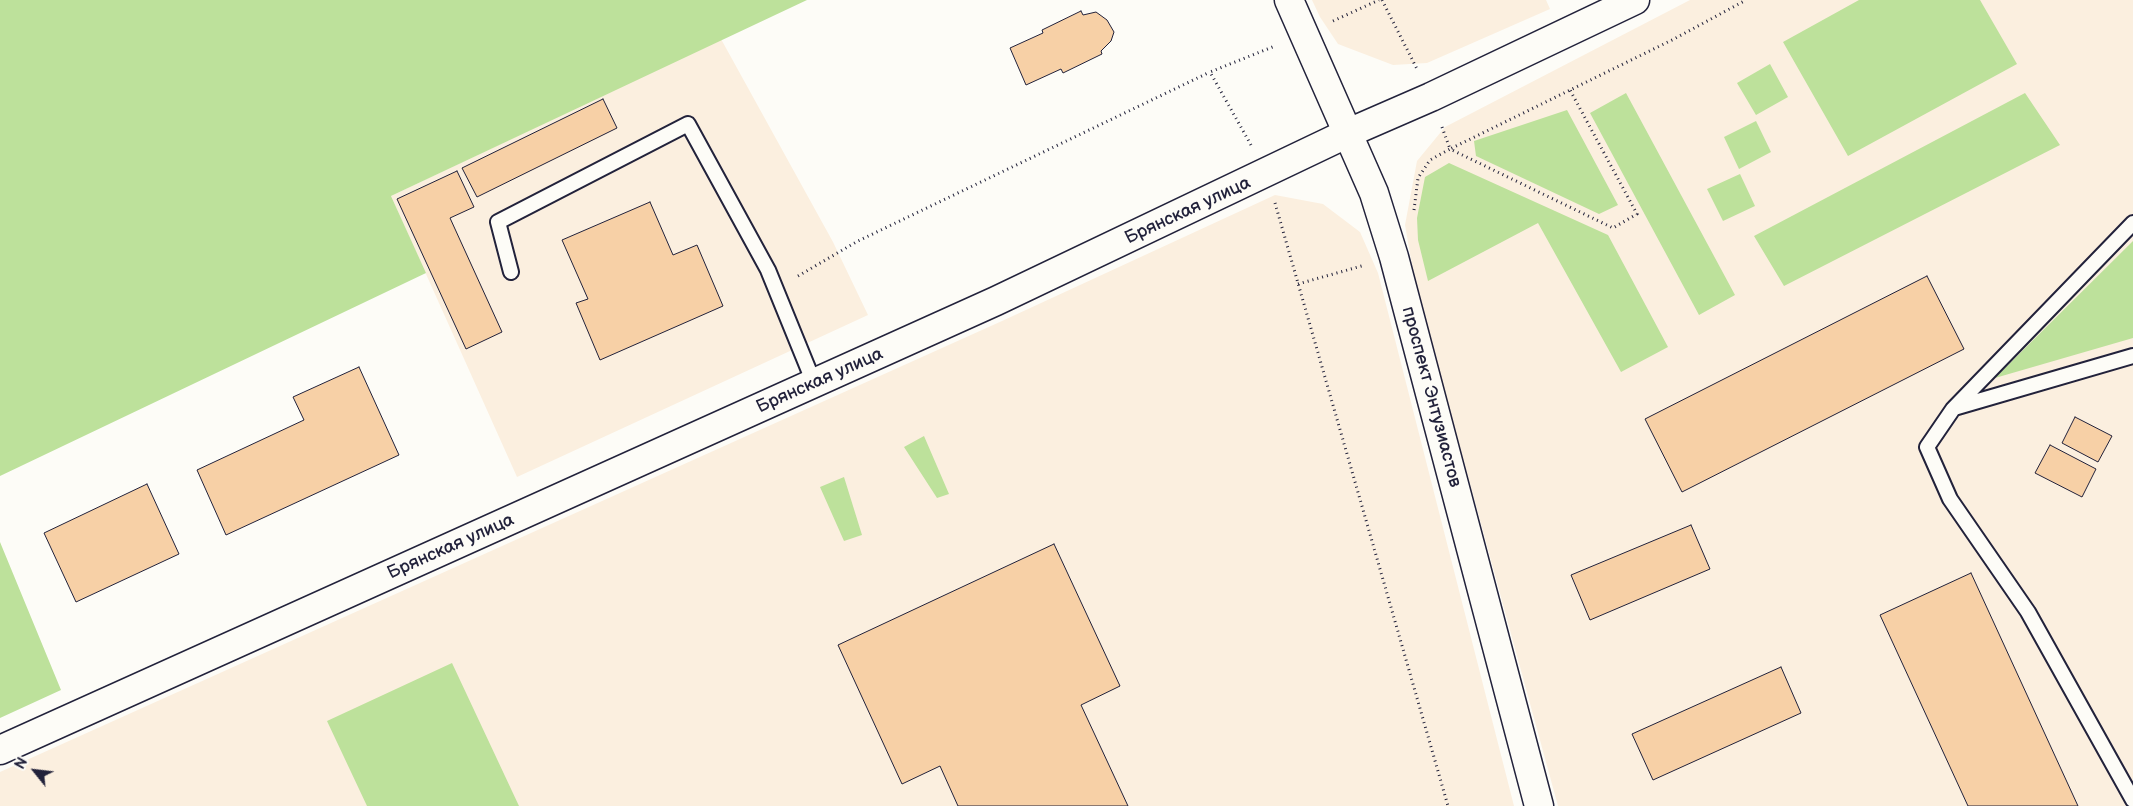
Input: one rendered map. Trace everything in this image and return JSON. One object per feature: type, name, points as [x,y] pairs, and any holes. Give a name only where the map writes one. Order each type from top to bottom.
[{"type":"street","name":"проспект Энтузиастов","points":[[1289,0],[1346,134],[1374,193],[1394,257],[1538,806]]},
{"type":"street","name":"Брянская улица","points":[[0,750],[996,302],[1346,134],[1431,97],[1635,0]]},
{"type":"lane","points":[[511,272],[498,222],[688,124],[768,270],[814,383]]},
{"type":"lane","points":[[2133,223],[1954,408],[1927,448],[1950,499],[2028,612],[2133,800]]},
{"type":"lane","points":[[1954,408],[2133,356]]},
{"type":"path","points":[[776,289],[858,241],[1210,72],[1304,34],[1379,0]]},
{"type":"path","points":[[1210,72],[1266,173],[1448,806]]},
{"type":"path","points":[[1413,218],[1418,178],[1430,160],[1450,149],[1612,228],[1637,214],[1570,90]]},
{"type":"path","points":[[1298,284],[1394,257]]},
{"type":"shaded area","points":[[1312,0],[1546,0],[1550,9],[1427,63],[1393,65],[1338,44],[1320,17]]},
{"type":"shaded area","points":[[1690,0],[2133,0],[2133,806],[1558,806],[1415,282],[1405,225],[1417,161],[1445,127]]},
{"type":"shaded area","points":[[721,39],[833,242],[868,315],[517,477],[391,196]]},
{"type":"shaded area","points":[[1275,195],[1323,204],[1360,232],[1378,273],[1514,806],[0,806],[0,772],[1002,321]]},
{"type":"green space","points":[[0,0],[807,0],[391,196],[426,273],[0,476]]},
{"type":"green space","points":[[1859,0],[1980,0],[2017,64],[1848,156],[1783,42]]},
{"type":"green space","points":[[1770,64],[1788,97],[1756,115],[1737,83]]},
{"type":"green space","points":[[1626,93],[1735,295],[1699,315],[1590,113]]},
{"type":"green space","points":[[2025,93],[2060,145],[1784,286],[1754,236]]},
{"type":"green space","points":[[1567,110],[1618,205],[1599,214],[1476,156],[1474,141]]},
{"type":"green space","points":[[1756,121],[1771,152],[1739,169],[1724,137]]},
{"type":"green space","points":[[1449,163],[1608,235],[1668,347],[1621,372],[1538,223],[1428,281],[1418,240],[1417,218],[1425,177]]},
{"type":"green space","points":[[1740,174],[1755,206],[1723,221],[1707,189]]},
{"type":"green space","points":[[2133,241],[2133,338],[1995,378]]},
{"type":"green space","points":[[924,436],[949,494],[937,498],[904,447]]},
{"type":"green space","points":[[844,477],[862,535],[844,541],[820,487]]},
{"type":"green space","points":[[0,542],[61,690],[0,718]]},
{"type":"green space","points":[[452,663],[519,806],[367,806],[327,721]]},
{"type":"building","points":[[1081,11],[1083,15],[1096,12],[1107,20],[1114,32],[1111,41],[1101,51],[1102,54],[1063,73],[1061,69],[1026,85],[1010,48],[1043,33],[1042,30]]},
{"type":"building","points":[[603,99],[617,128],[477,197],[462,168]]},
{"type":"building","points":[[457,171],[474,207],[450,218],[502,332],[466,349],[397,199]]},
{"type":"building","points":[[650,202],[673,255],[697,245],[723,306],[600,360],[576,303],[588,299],[562,240]]},
{"type":"building","points":[[1927,276],[1964,349],[1682,492],[1645,419]]},
{"type":"building","points":[[359,367],[399,455],[226,535],[197,470],[304,420],[293,397]]},
{"type":"building","points":[[2075,417],[2112,436],[2098,462],[2062,443]]},
{"type":"building","points":[[2050,445],[2096,469],[2082,497],[2035,473]]},
{"type":"building","points":[[147,484],[179,554],[76,602],[44,533]]},
{"type":"building","points":[[1691,525],[1710,569],[1590,620],[1571,575]]},
{"type":"building","points":[[1054,544],[1120,686],[1081,705],[1128,806],[958,806],[940,766],[902,784],[838,645]]},
{"type":"building","points":[[1971,573],[2078,806],[1968,806],[1880,615]]},
{"type":"building","points":[[1781,667],[1801,713],[1653,780],[1632,734]]}]
